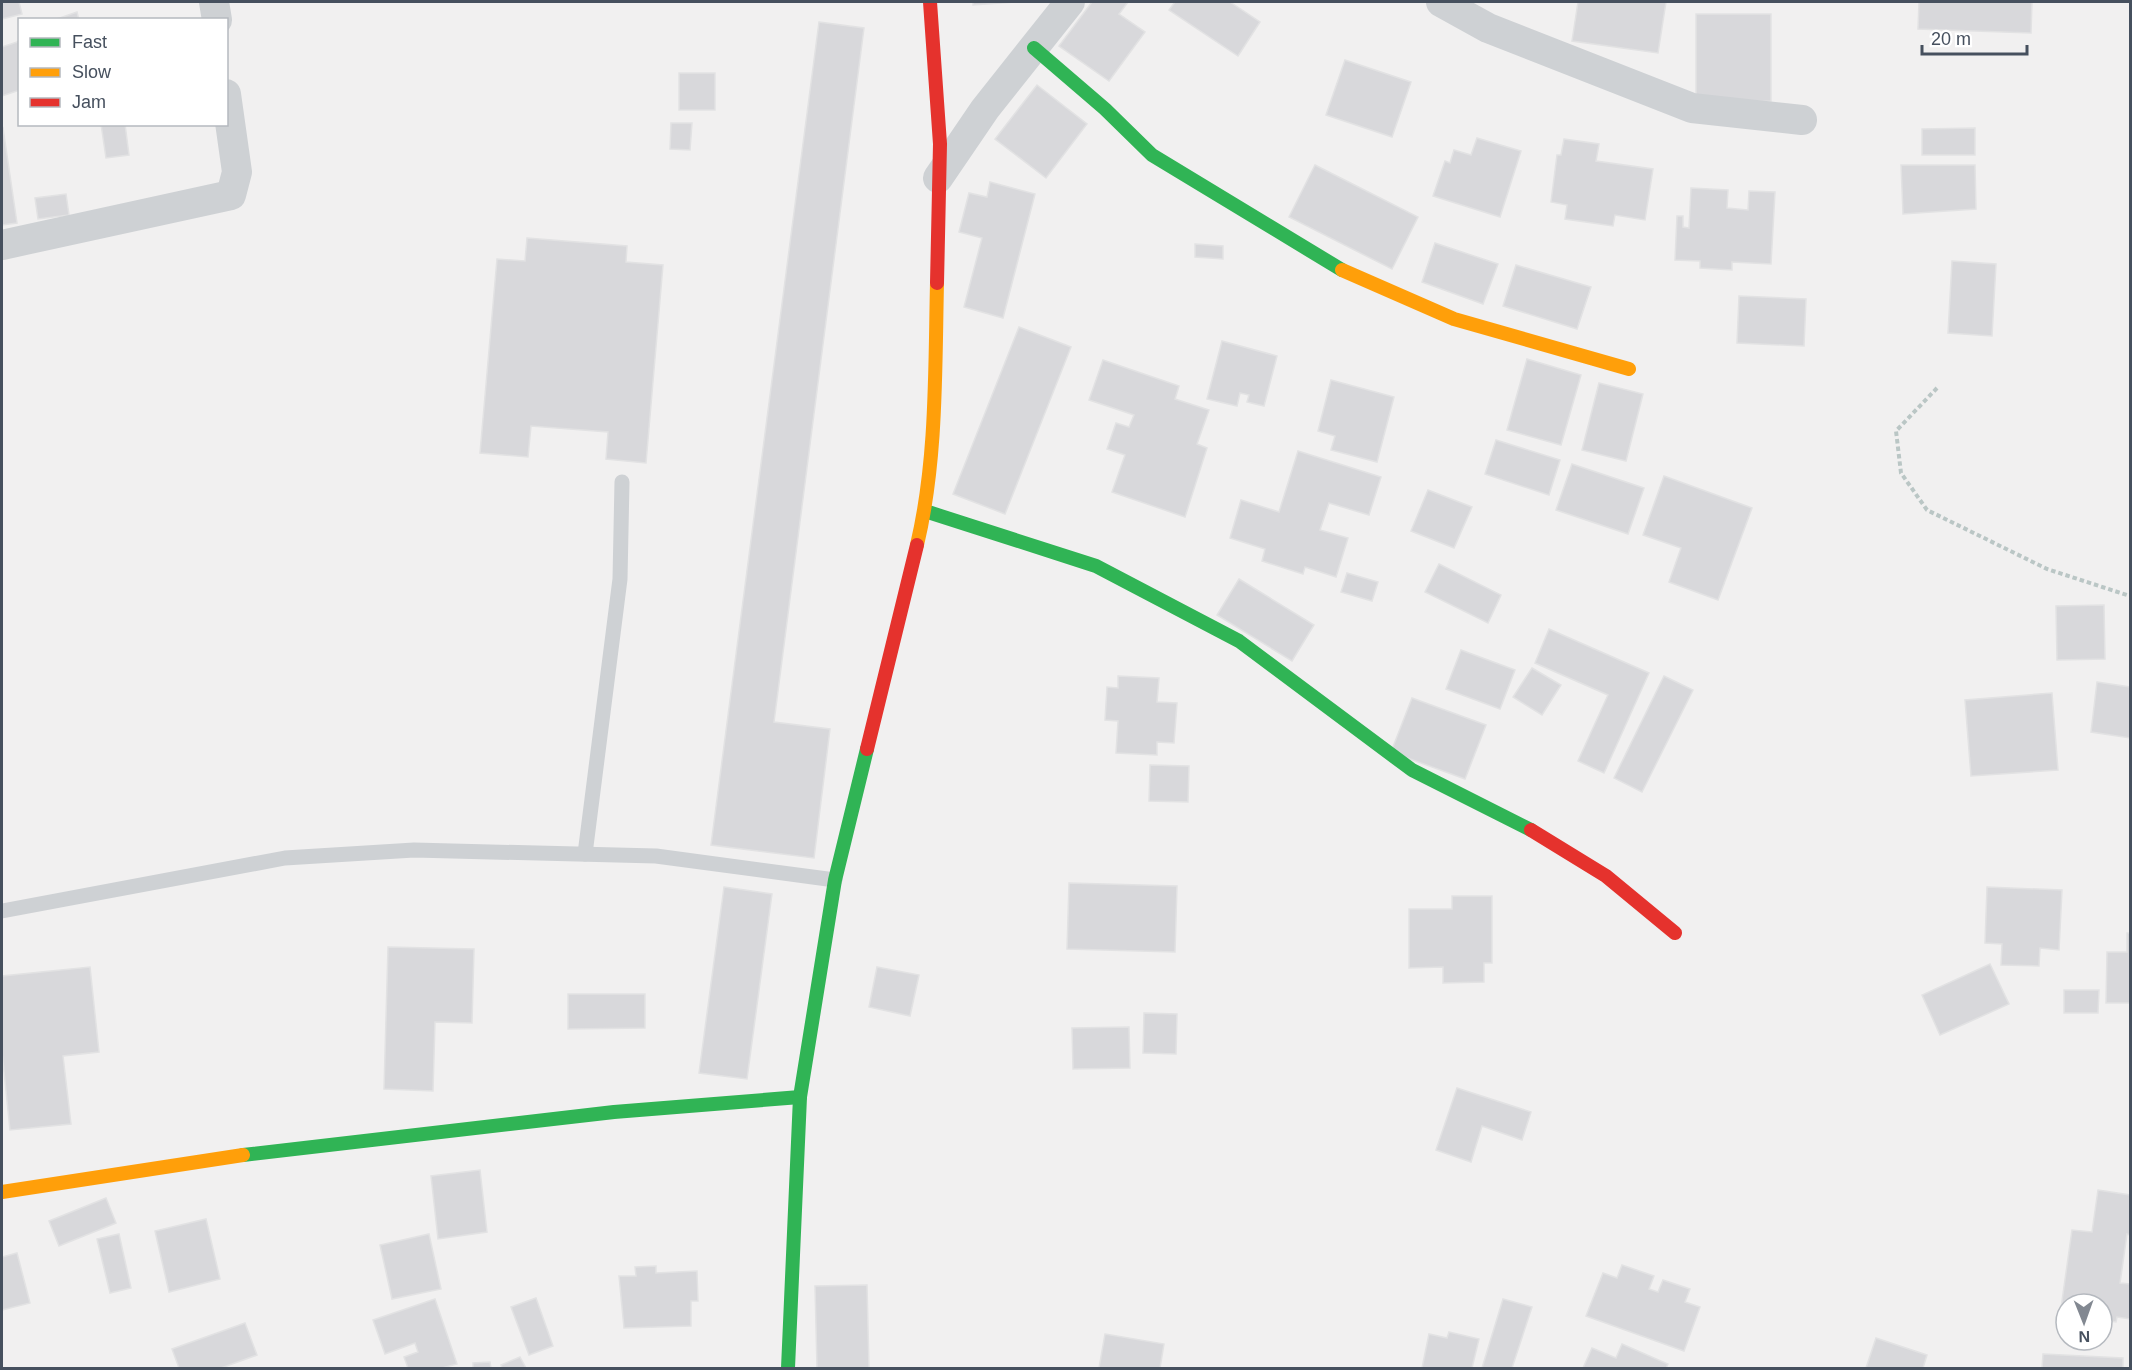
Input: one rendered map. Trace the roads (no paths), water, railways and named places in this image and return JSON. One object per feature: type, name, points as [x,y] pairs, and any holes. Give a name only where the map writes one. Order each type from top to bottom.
[{"type":"street","points":[[214,2],[216,18]]},
{"type":"street","points":[[788,1368],[800,1097],[836,880],[925,512],[934,381],[940,144],[930,2]]},
{"type":"street","points":[[938,178],[985,110],[1070,2]]},
{"type":"street","points":[[1441,2],[1488,28],[1692,108],[1802,120]]},
{"type":"street","points":[[1034,48],[1105,109],[1152,155],[1342,270],[1454,319],[1629,369]]},
{"type":"street","points":[[2,245],[231,195],[237,172],[228,108]]},
{"type":"street","points":[[925,512],[1096,566],[1239,641],[1412,771],[1531,830],[1606,876],[1675,933]]},
{"type":"street","points":[[2,1192],[288,1148],[614,1112],[800,1097]]},
{"type":"lane","points":[[585,854],[620,579],[622,482]]},
{"type":"lane","points":[[2,911],[285,858],[414,850],[656,856],[836,880]]}]
